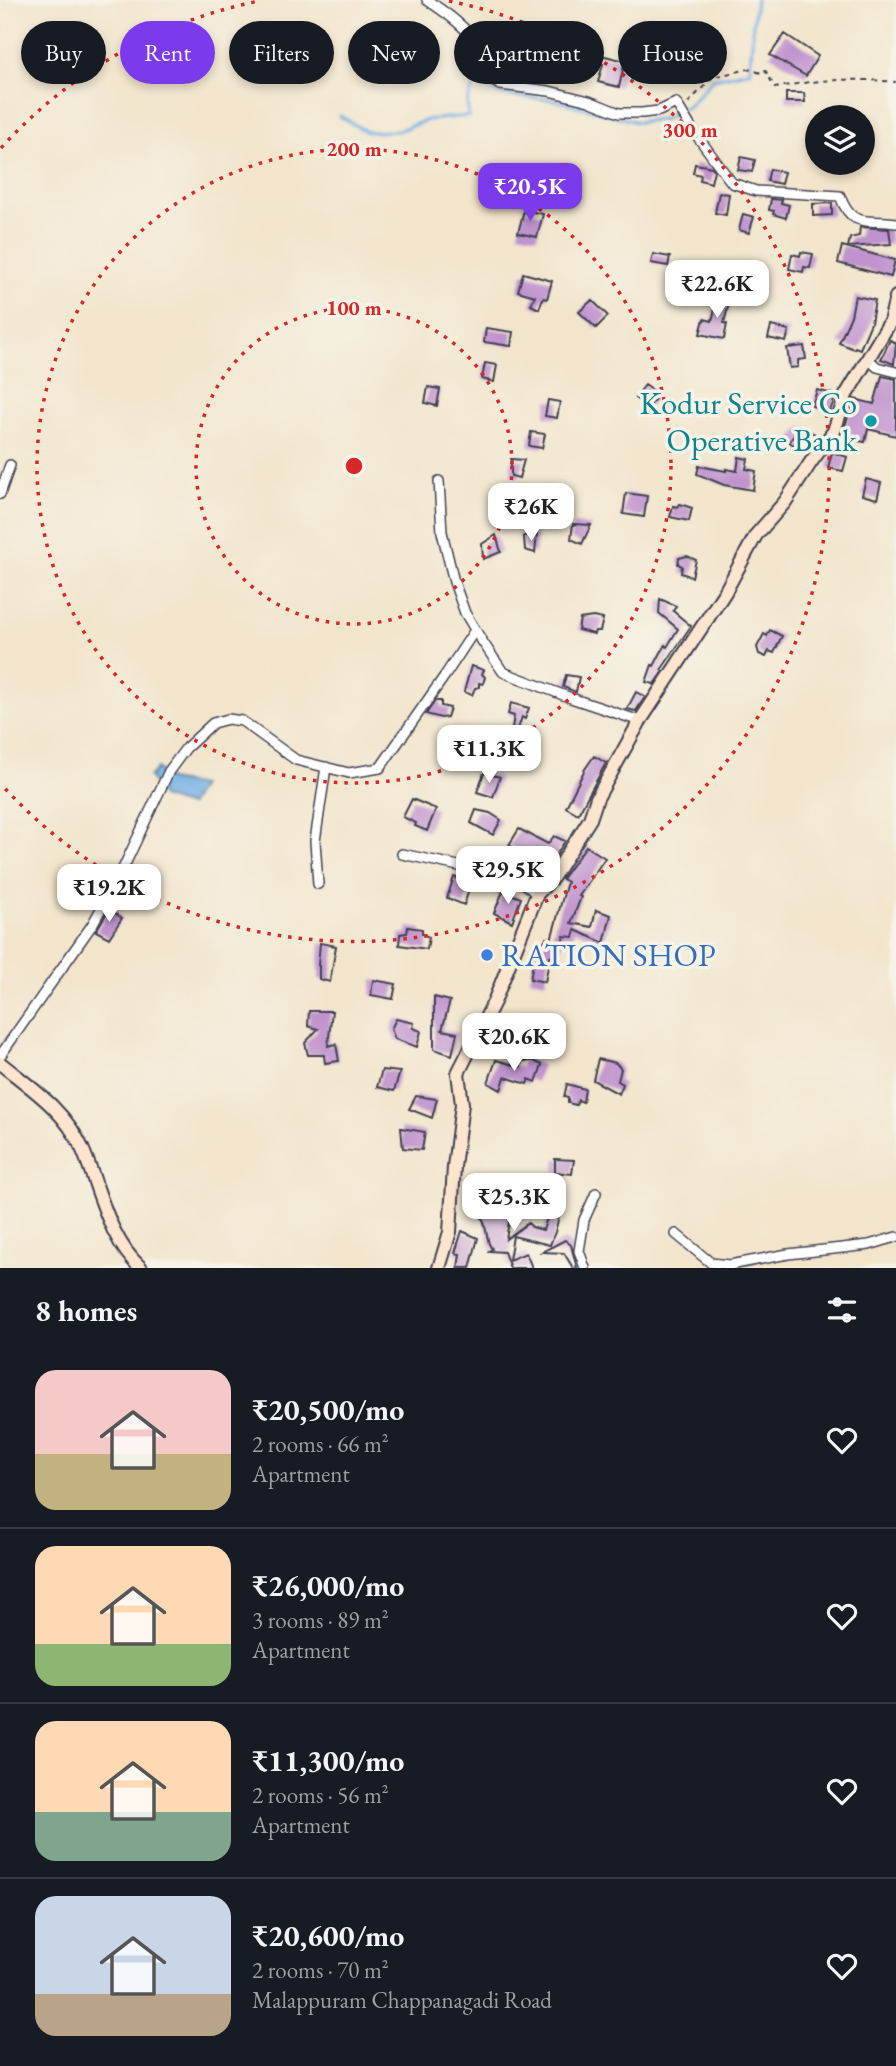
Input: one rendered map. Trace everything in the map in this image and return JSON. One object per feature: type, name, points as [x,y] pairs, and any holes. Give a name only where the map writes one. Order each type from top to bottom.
[{"type":"street","points":[[427,0],[471,34],[489,65],[490,79],[500,85],[549,91],[619,113],[659,111],[676,103],[732,183],[756,191],[840,196],[844,208],[853,219],[896,223]]},
{"type":"street","points":[[439,1268],[450,1232],[454,1201],[454,1167],[462,1104],[458,1073],[494,1002],[537,894],[553,877],[590,819],[597,799],[639,721],[725,592],[756,535],[785,502],[834,430],[846,395],[890,322],[896,297]]},
{"type":"street","points":[[867,358],[877,367],[896,372]]},
{"type":"street","points":[[0,494],[10,465]]},
{"type":"street","points":[[439,481],[442,532],[454,582],[465,613],[503,672],[639,721]]},
{"type":"street","points":[[0,1056],[92,925],[120,875],[169,771],[187,748],[213,723],[228,719],[242,721],[296,760],[349,773],[380,768],[475,630]]},
{"type":"street","points":[[317,884],[315,841],[326,767]]},
{"type":"street","points":[[402,854],[487,872],[525,884],[537,894]]},
{"type":"street","points":[[0,1063],[57,1108],[81,1146],[121,1245],[141,1268]]},
{"type":"street","points":[[586,1268],[579,1251],[584,1220],[596,1193]]},
{"type":"street","points":[[676,1234],[711,1263],[730,1266],[788,1254],[869,1245],[896,1237]]},
{"type":"path","points":[[681,111],[713,77],[749,69],[761,73],[765,70],[775,88],[813,81],[849,79],[896,82]]},
{"type":"water","points":[[157,768],[169,780],[201,786],[189,806],[161,797],[149,777]]},
{"type":"building","points":[[785,34],[818,56],[806,76],[770,55]]},
{"type":"building","points":[[604,56],[618,59],[619,87],[604,83]]},
{"type":"building","points":[[786,93],[804,93],[805,102],[786,102]]},
{"type":"building","points":[[741,157],[755,160],[752,172],[738,170]]},
{"type":"building","points":[[695,164],[712,167],[714,170],[711,183],[700,180],[701,175],[693,173]]},
{"type":"building","points":[[770,169],[784,172],[781,184],[767,181]]},
{"type":"building","points":[[719,193],[729,194],[726,215],[715,213]]},
{"type":"building","points":[[771,199],[782,200],[781,203],[789,205],[786,218],[769,210]]},
{"type":"building","points":[[832,203],[832,215],[813,216],[813,204]]},
{"type":"building","points":[[524,210],[543,214],[537,237],[518,233]]},
{"type":"building","points":[[743,214],[754,217],[749,233],[739,230]]},
{"type":"building","points":[[860,227],[889,229],[891,244],[848,247],[850,238],[859,236]]},
{"type":"building","points":[[842,246],[895,260],[891,277],[838,263]]},
{"type":"building","points":[[801,252],[813,254],[810,268],[804,267],[803,272],[789,269],[792,254],[800,256]]},
{"type":"building","points":[[653,254],[670,257],[668,266],[651,263]]},
{"type":"building","points":[[523,273],[552,281],[547,299],[543,298],[539,309],[531,305],[535,296],[518,291]]},
{"type":"building","points":[[718,296],[730,299],[724,323],[727,324],[724,339],[700,334],[704,319],[712,321]]},
{"type":"building","points":[[855,296],[875,300],[871,323],[860,349],[839,343],[851,316]]},
{"type":"building","points":[[592,300],[608,316],[596,328],[579,312]]},
{"type":"building","points":[[771,326],[789,330],[786,342],[768,338]]},
{"type":"building","points":[[486,328],[513,332],[511,346],[484,342]]},
{"type":"building","points":[[890,340],[896,343],[894,364],[881,359]]},
{"type":"building","points":[[804,346],[806,359],[798,360],[798,367],[790,368],[787,348]]},
{"type":"building","points":[[485,363],[497,365],[494,382],[482,379]]},
{"type":"building","name":"Kodur Service Co Operative Bank","points":[[882,376],[896,379],[896,436],[868,429],[865,442],[848,439],[851,428],[845,426],[854,399],[874,404]]},
{"type":"building","points":[[645,385],[658,394],[650,406],[635,398]]},
{"type":"building","points":[[428,387],[440,389],[437,406],[425,403]]},
{"type":"building","points":[[817,390],[836,395],[830,411],[812,406]]},
{"type":"building","points":[[548,400],[560,402],[557,418],[545,416]]},
{"type":"building","points":[[801,427],[819,436],[811,447],[807,445],[803,450],[789,442]]},
{"type":"building","points":[[531,432],[545,434],[542,448],[529,446]]},
{"type":"building","points":[[832,452],[847,457],[843,471],[828,468]]},
{"type":"building","points":[[739,457],[748,459],[746,469],[756,471],[753,490],[724,485],[697,474],[699,466],[737,471]]},
{"type":"building","points":[[511,459],[524,460],[519,478],[511,476]]},
{"type":"building","points":[[866,479],[881,483],[877,499],[862,495]]},
{"type":"building","points":[[626,493],[647,496],[644,517],[623,514]]},
{"type":"building","points":[[522,496],[534,502],[528,516],[515,514]]},
{"type":"building","points":[[680,504],[692,508],[689,521],[670,517],[673,506],[678,507]]},
{"type":"building","points":[[573,524],[591,525],[582,544],[571,539]]},
{"type":"building","points":[[537,534],[535,553],[525,550],[524,536]]},
{"type":"building","points":[[496,535],[501,552],[483,559],[482,544]]},
{"type":"building","points":[[687,556],[696,560],[692,577],[681,573],[682,566],[678,564],[679,558]]},
{"type":"building","points":[[660,599],[676,606],[673,611],[691,626],[654,684],[646,682],[652,665],[654,666],[665,645],[667,647],[678,629],[659,613]]},
{"type":"building","points":[[580,619],[603,619],[600,631],[595,631],[594,634],[578,630]]},
{"type":"building","points":[[770,630],[782,636],[774,653],[769,651],[766,657],[759,654],[757,647],[764,634],[767,636]]},
{"type":"building","points":[[471,666],[484,670],[482,674],[485,677],[483,684],[479,683],[472,695],[464,692]]},
{"type":"building","points":[[566,675],[579,677],[576,692],[563,687]]},
{"type":"building","points":[[636,692],[645,697],[636,711],[627,709]]},
{"type":"building","points":[[435,701],[441,701],[441,706],[450,708],[447,717],[426,714]]},
{"type":"building","points":[[511,703],[529,708],[525,719],[522,717],[516,735],[511,734],[514,716],[508,714]]},
{"type":"building","points":[[446,745],[467,752],[460,764],[442,761]]},
{"type":"building","points":[[594,756],[606,763],[578,814],[566,807]]},
{"type":"building","points":[[484,773],[500,777],[493,797],[477,792]]},
{"type":"building","points":[[412,799],[436,809],[427,831],[403,817]]},
{"type":"building","points":[[476,810],[490,813],[501,820],[493,835],[471,823]]},
{"type":"building","points":[[519,829],[548,844],[554,836],[565,841],[551,863],[543,859],[535,883],[519,875],[528,856],[509,845]]},
{"type":"building","points":[[586,846],[605,858],[579,896],[581,897],[571,923],[592,927],[596,910],[611,915],[604,943],[575,930],[573,937],[564,936],[558,959],[550,956],[545,982],[530,979],[534,958],[546,938],[551,940],[567,882],[562,879]]},
{"type":"building","points":[[454,877],[471,883],[464,905],[447,898]]},
{"type":"building","points":[[503,891],[521,898],[512,922],[494,913]]},
{"type":"building","points":[[109,909],[122,918],[109,938],[96,931]]},
{"type":"building","points":[[408,927],[422,929],[422,934],[429,937],[427,949],[399,945],[400,934],[407,933]]},
{"type":"building","points":[[320,943],[336,946],[330,982],[319,979]]},
{"type":"building","points":[[373,980],[396,984],[393,999],[371,995]]},
{"type":"building","points":[[434,997],[450,1001],[442,1030],[457,1033],[452,1055],[434,1049]]},
{"type":"building","points":[[309,1011],[332,1011],[328,1046],[336,1044],[339,1061],[325,1063],[324,1055],[308,1055],[305,1043],[318,1029],[308,1026]]},
{"type":"building","points":[[396,1019],[414,1023],[413,1028],[421,1031],[417,1047],[395,1039],[391,1029]]},
{"type":"building","points":[[598,1059],[616,1063],[621,1069],[618,1081],[623,1084],[619,1094],[593,1080]]},
{"type":"building","points":[[496,1060],[521,1067],[522,1061],[534,1061],[542,1065],[536,1082],[529,1079],[527,1084],[505,1077],[501,1090],[488,1083]]},
{"type":"building","points":[[382,1070],[400,1072],[394,1091],[377,1087]]},
{"type":"building","points":[[567,1084],[585,1089],[583,1102],[578,1100],[576,1105],[568,1103],[568,1098],[564,1097]]},
{"type":"building","points":[[416,1096],[437,1099],[432,1118],[409,1109]]},
{"type":"building","points":[[401,1128],[425,1132],[422,1150],[403,1148]]},
{"type":"building","points":[[555,1159],[574,1160],[572,1174],[555,1172]]},
{"type":"building","points":[[517,1183],[533,1186],[530,1204],[516,1201]]},
{"type":"building","points":[[491,1200],[493,1211],[511,1210],[506,1239],[528,1223],[543,1230],[550,1210],[560,1212],[550,1245],[513,1236],[509,1260],[526,1253],[532,1268],[510,1268],[504,1252],[489,1251],[492,1249],[476,1204]]},
{"type":"building","points":[[462,1231],[478,1238],[470,1268],[458,1268],[460,1254],[455,1253]]},
{"type":"building","points":[[565,1240],[571,1245],[577,1268],[573,1268],[564,1253],[542,1252]]},
{"type":"waterway","points":[[340,116],[367,132],[397,131],[427,120],[469,116],[467,103],[475,83],[502,95],[555,100],[637,122],[664,119],[688,106],[713,79],[750,71],[756,0]]},
{"type":"place","name":"Kodur Service Co Operative Bank","points":[[871,421]]},
{"type":"place","name":"RATION SHOP","points":[[487,955]]}]
